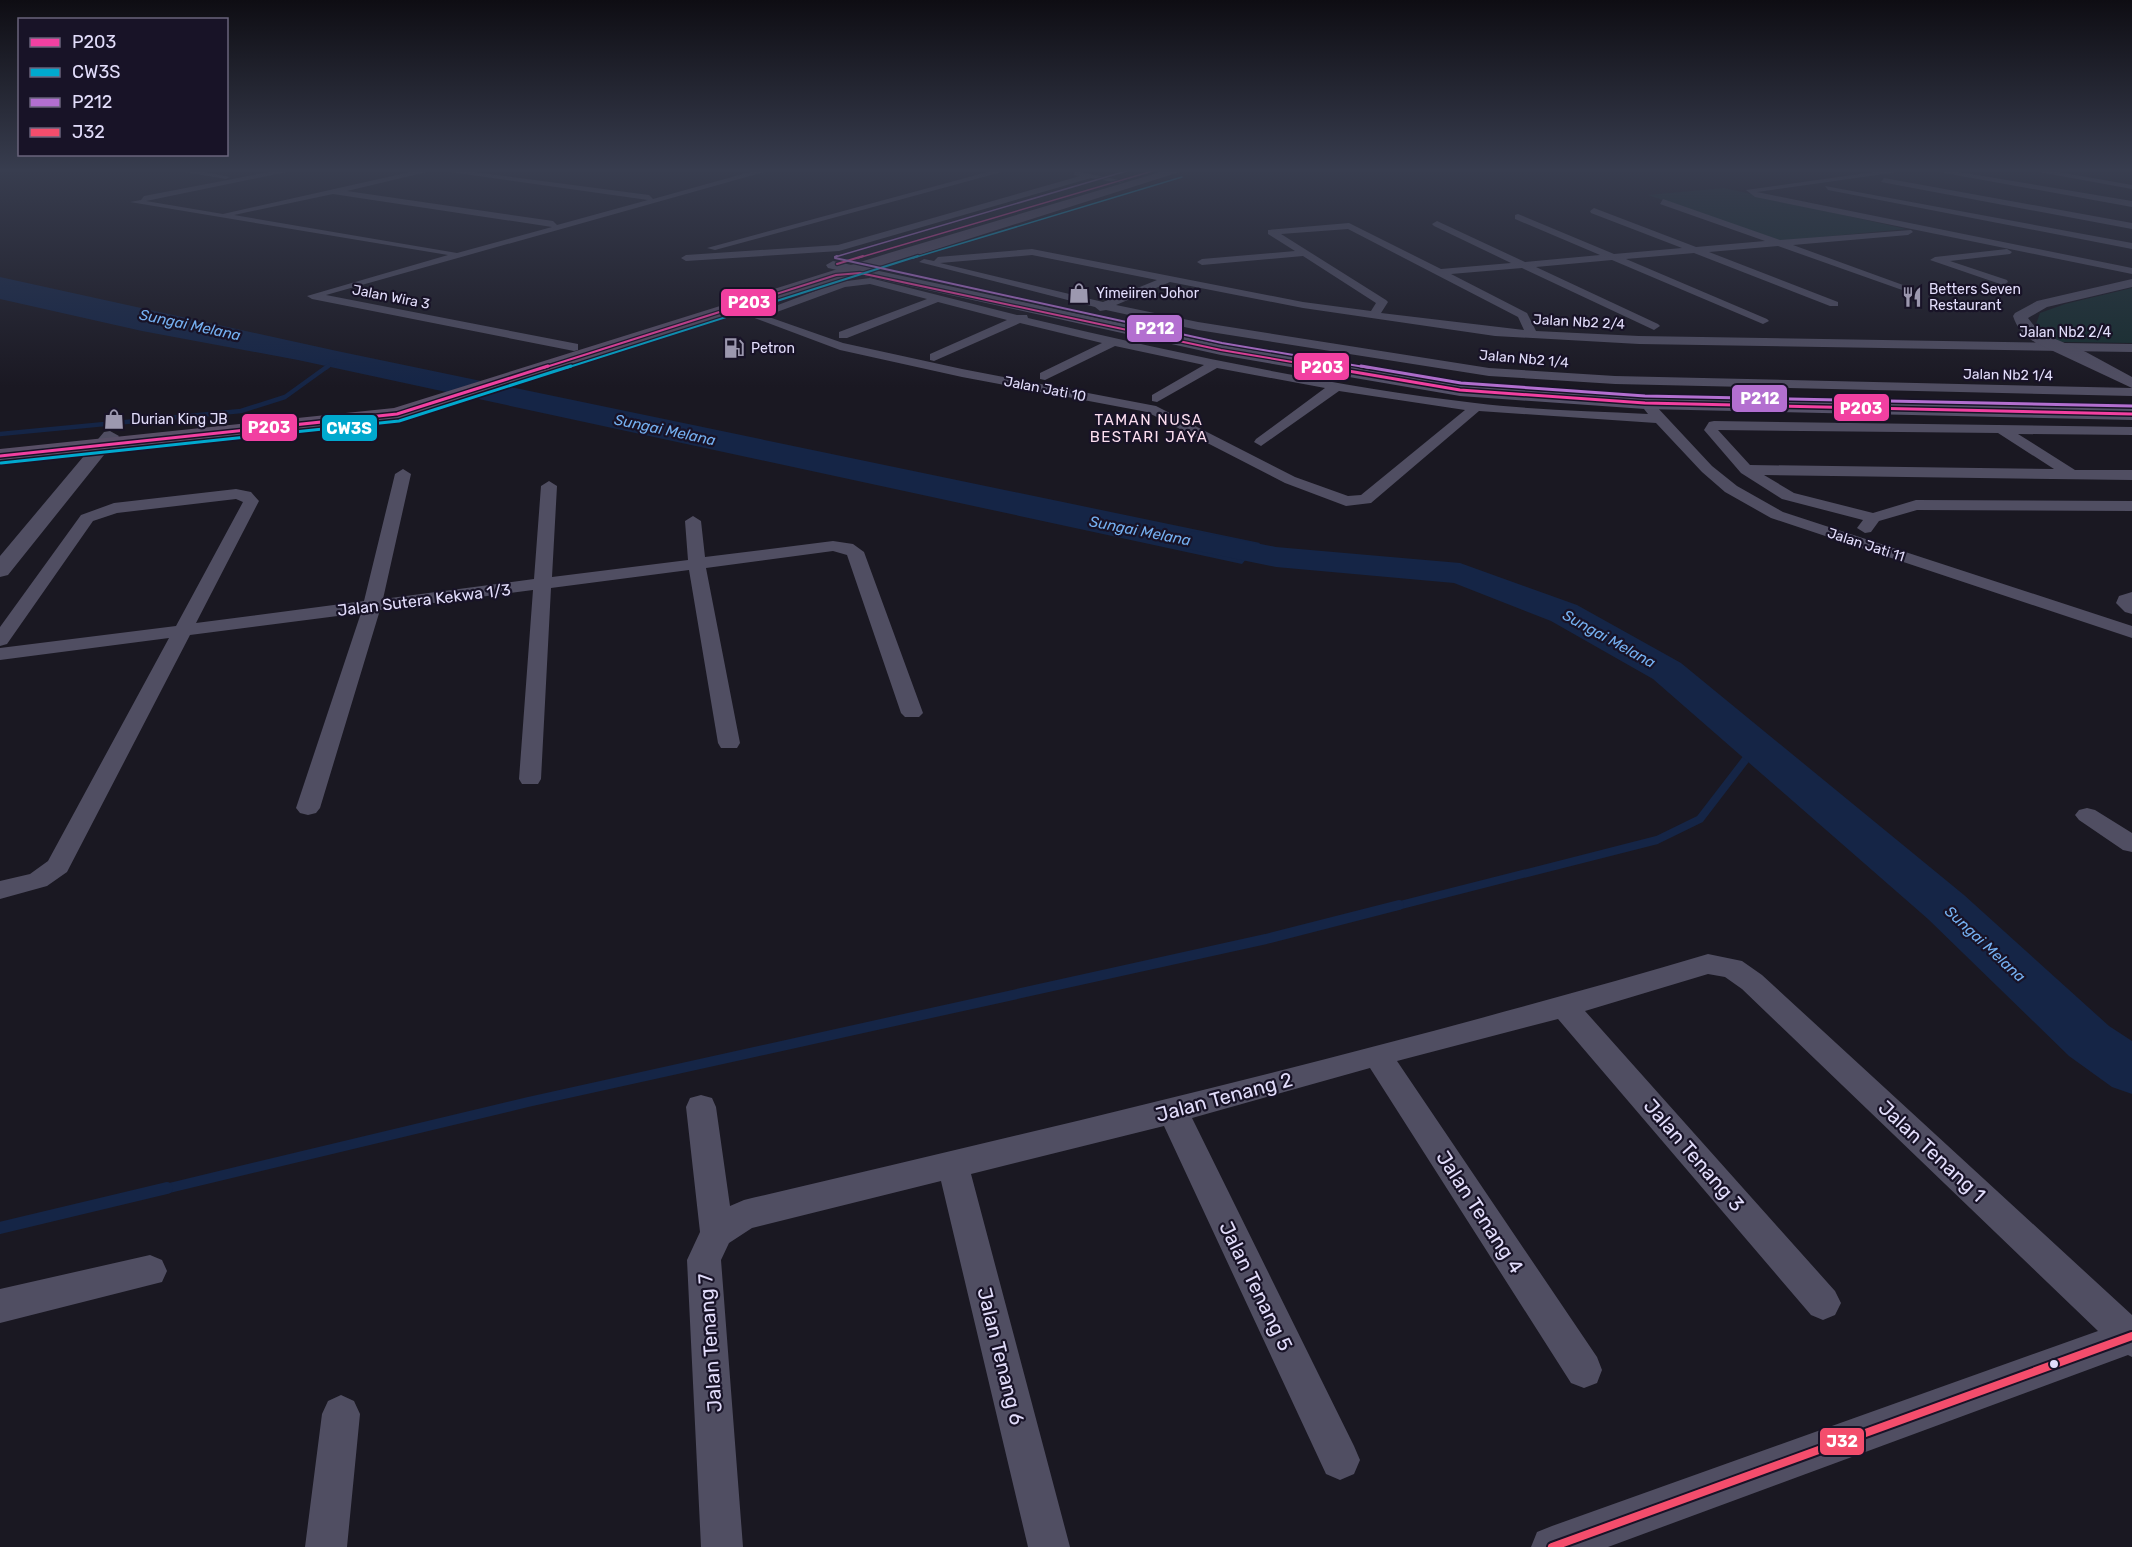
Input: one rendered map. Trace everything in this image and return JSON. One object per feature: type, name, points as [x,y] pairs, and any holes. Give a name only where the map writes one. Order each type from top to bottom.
[{"type":"main road","points":[[0,446],[106,441],[341,422],[397,414],[500,371],[574,347],[835,270],[860,273],[892,267],[965,242]]},
{"type":"main road","points":[[436,397],[520,376],[835,270],[906,243]]},
{"type":"main road","points":[[852,264],[872,263],[892,267],[1087,314],[1241,346],[1452,380],[1641,399],[2132,405]]},
{"type":"main road","points":[[852,264],[892,267],[1040,312],[1144,334],[1296,363],[1460,390],[1516,396],[2132,414]]},
{"type":"main road","points":[[0,456],[106,441]]},
{"type":"street","points":[[383,242],[460,254]]},
{"type":"street","name":"Jalan Wira 3","points":[[504,242],[312,296],[574,347]]},
{"type":"street","points":[[740,242],[686,258],[839,248],[862,242]]},
{"type":"street","points":[[902,242],[906,243]]},
{"type":"street","points":[[1284,242],[1382,302],[1374,315]]},
{"type":"street","points":[[1382,242],[1523,315],[1532,334]]},
{"type":"street","points":[[1475,242],[1654,326]]},
{"type":"street","points":[[1576,242],[1764,321]]},
{"type":"street","points":[[1674,242],[1834,304]]},
{"type":"street","points":[[1778,242],[1909,289]]},
{"type":"street","points":[[1440,272],[1804,242]]},
{"type":"street","points":[[1990,242],[2132,271]]},
{"type":"street","points":[[2112,242],[2132,246]]},
{"type":"street","points":[[2003,282],[1935,260],[2029,250]]},
{"type":"street","name":"Jalan Nb2 2/4","points":[[924,262],[1032,252],[1303,305],[1532,334],[1639,340],[2132,348]]},
{"type":"street","points":[[1228,282],[1202,262],[1301,254]]},
{"type":"street","name":"Jalan Nb2 1/4","points":[[924,262],[1104,306],[1294,343],[1489,372],[1615,380],[2132,392]]},
{"type":"street","points":[[1144,334],[1084,316],[1168,279]]},
{"type":"street","name":"Jalan Jati 10","points":[[937,299],[870,281],[843,284],[755,316],[840,346],[962,374],[1151,409],[1290,480],[1351,502],[1365,500],[1476,407]]},
{"type":"street","points":[[2132,282],[2042,304],[2020,316],[2022,323],[2032,333],[2055,347],[2071,351],[2132,383]]},
{"type":"street","points":[[843,335],[937,299],[1113,342],[1338,385],[1476,407],[1660,419]]},
{"type":"street","points":[[934,357],[1018,319],[1040,312]]},
{"type":"street","points":[[1045,376],[1113,342]]},
{"type":"street","points":[[2055,347],[2054,351],[2132,392]]},
{"type":"street","points":[[1156,398],[1216,363]]},
{"type":"street","points":[[1261,442],[1338,385]]},
{"type":"street","name":"Jalan Jati 11","points":[[1641,399],[1707,470],[1731,489],[1777,516],[2132,632]]},
{"type":"street","points":[[2132,431],[1714,425],[1711,430],[1746,470],[1788,496],[1873,518],[1916,505],[2132,506]]},
{"type":"street","points":[[2003,430],[2071,474]]},
{"type":"street","points":[[0,570],[106,441]]},
{"type":"street","points":[[1746,470],[2132,475]]},
{"type":"street","points":[[308,808],[372,606],[403,474]]},
{"type":"street","points":[[530,779],[549,486]]},
{"type":"street","points":[[0,640],[87,519],[98,512],[114,508],[236,494],[245,495],[250,501],[58,866],[38,880],[0,890]]},
{"type":"street","points":[[2110,506],[2132,519]]},
{"type":"street","points":[[1855,541],[1873,518]]},
{"type":"street","points":[[693,521],[697,564],[729,743]]},
{"type":"street","name":"Jalan Sutera Kekwa 1/3","points":[[0,654],[541,586],[833,546],[855,552],[912,713]]},
{"type":"street","points":[[2132,597],[2125,600],[2125,603],[2132,608]]},
{"type":"street","points":[[2087,815],[2132,844]]},
{"type":"street","name":"Jalan Tenang 2","points":[[717,1232],[744,1215],[1173,1111],[1564,1007],[1708,964],[1731,968]]},
{"type":"street","name":"Jalan Tenang 1","points":[[1731,968],[1752,982],[2131,1337]]},
{"type":"street","name":"Jalan Tenang 3","points":[[1564,1007],[1823,1302]]},
{"type":"street","name":"Jalan Tenang 4","points":[[1377,1055],[1584,1370]]},
{"type":"street","points":[[701,1107],[717,1232]]},
{"type":"street","name":"Jalan Tenang 5","points":[[1173,1111],[1340,1460]]},
{"type":"street","name":"Jalan Tenang 6","points":[[953,1165],[1049,1547]]},
{"type":"street","name":"Jalan Tenang 7","points":[[717,1232],[704,1260],[722,1547]]},
{"type":"street","points":[[0,1306],[150,1271]]},
{"type":"street","points":[[1552,1547],[2131,1337]]},
{"type":"street","points":[[326,1547],[341,1414]]},
{"type":"green space","points":[[2132,288],[2132,343],[2060,342],[2036,324],[2040,313],[2065,304]]},
{"type":"water","points":[[0,277],[337,351],[1260,543],[1242,564],[298,360],[142,331],[0,299]]},
{"type":"waterway","points":[[326,368],[335,361]]},
{"type":"waterway","points":[[0,434],[241,411],[285,397],[328,366]]},
{"type":"waterway","name":"Sungai Melana","points":[[1195,541],[1276,557],[1460,573],[1564,613],[1667,671],[1946,907],[2089,1041],[2132,1071]]},
{"type":"waterway","points":[[1393,907],[1657,840],[1700,819],[1756,746]]},
{"type":"waterway","points":[[161,1190],[528,1102],[1266,939],[1399,905]]},
{"type":"waterway","points":[[0,1228],[167,1188]]},
{"type":"transit line","name":"P212","points":[[835,257],[885,242]]},
{"type":"transit line","name":"P203","points":[[837,264],[911,242]]},
{"type":"transit line","name":"CW3S","points":[[1,463],[342,429],[399,421],[965,242]]},
{"type":"transit line","name":"P212","points":[[835,258],[1222,343],[1461,383],[1645,396],[2132,406]]},
{"type":"transit line","name":"P203","points":[[0,456],[397,414],[836,275],[860,273],[1221,350],[1460,390],[1645,403],[2132,414]]},
{"type":"transit line","name":"J32","points":[[1552,1547],[2132,1336]]},
{"type":"place","name":"Yimeiiren Johor","points":[[1079,293]]},
{"type":"place","name":"Betters Seven Restaurant","points":[[1912,297]]},
{"type":"place","name":"Petron","points":[[734,348]]},
{"type":"place","name":"Durian King JB","points":[[114,419]]},
{"type":"district","name":"TAMAN NUSA BESTARI JAYA","points":[[1149,428]]}]
